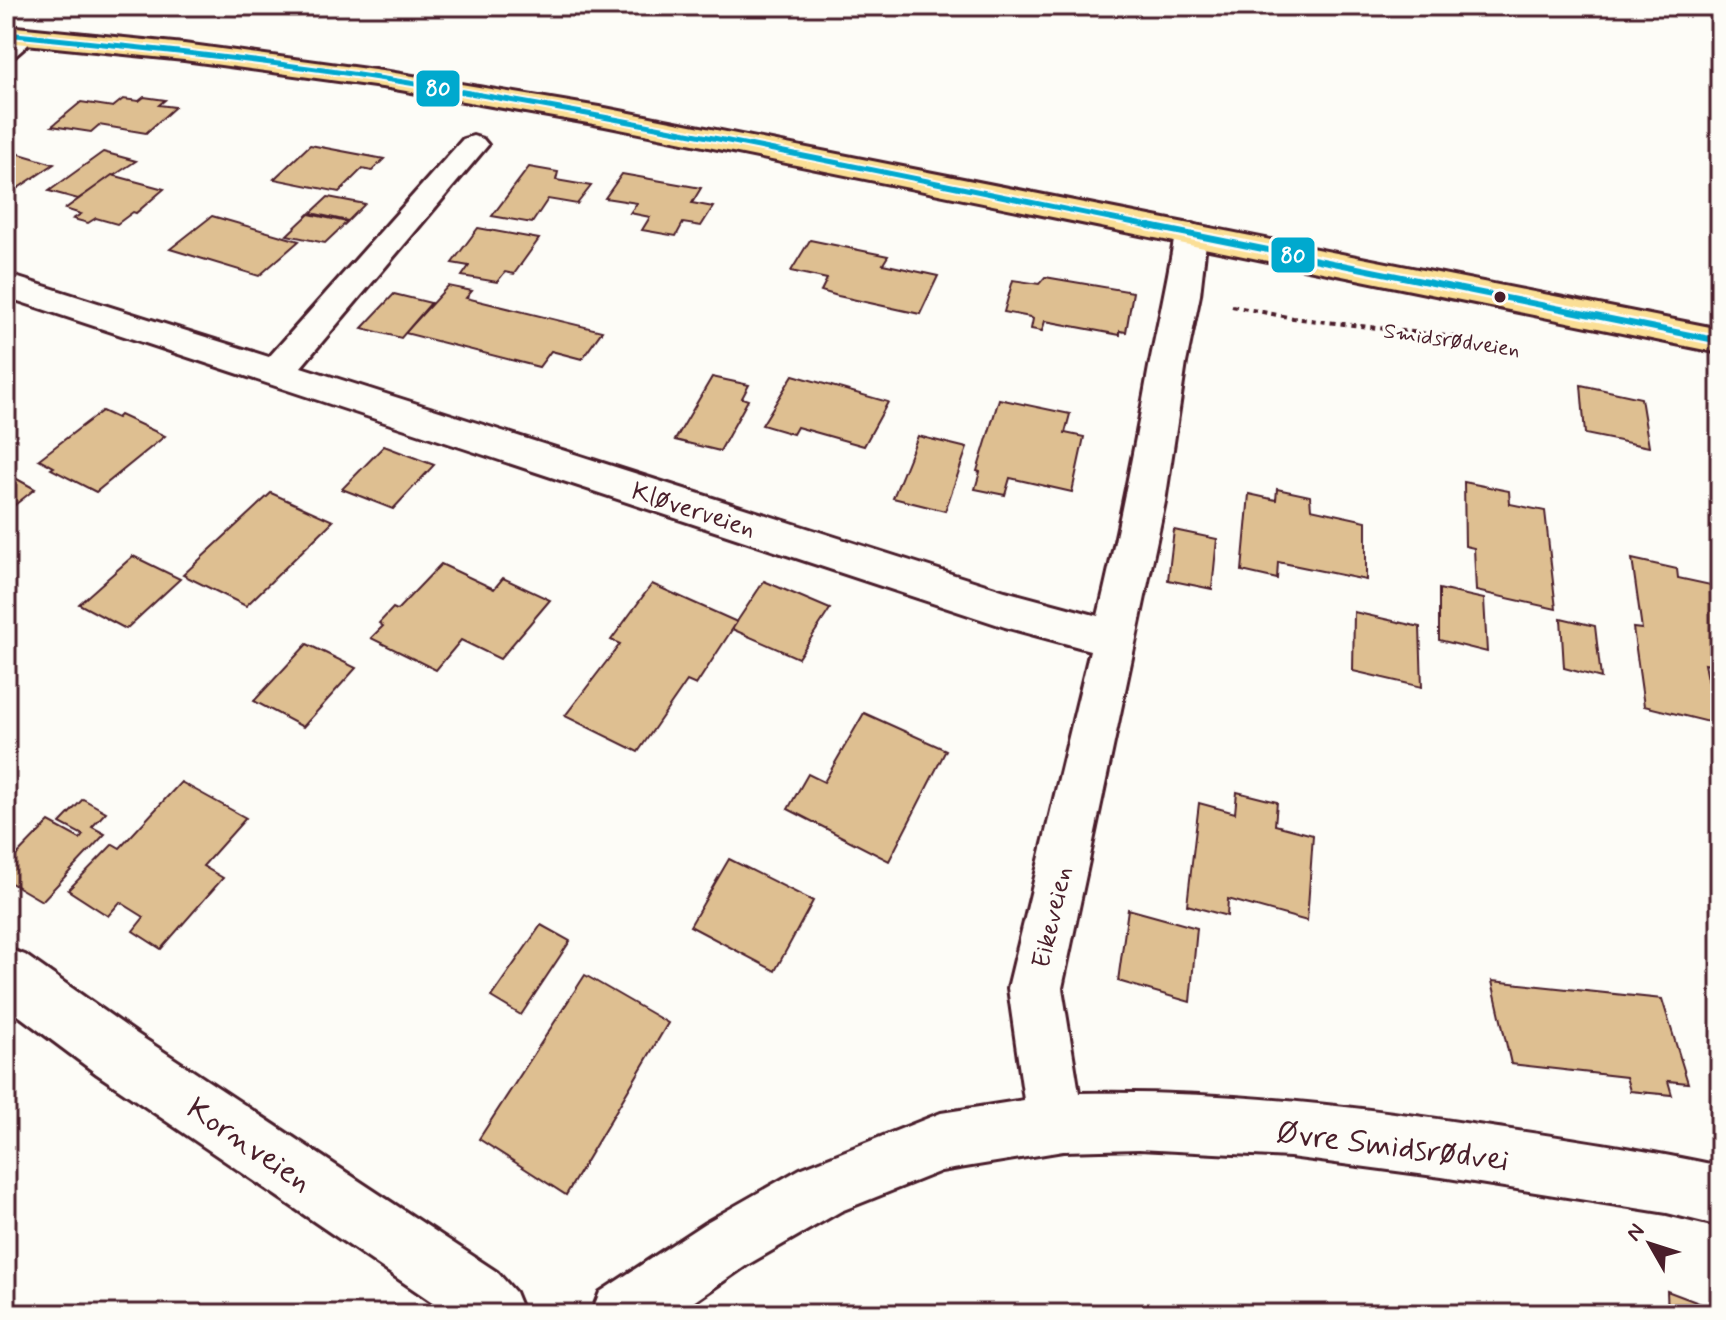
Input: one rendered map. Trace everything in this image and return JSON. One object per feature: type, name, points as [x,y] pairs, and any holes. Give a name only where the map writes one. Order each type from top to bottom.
[{"type":"main road","name":"Smidsrødveien","points":[[12,40],[184,52],[404,82],[635,123],[1715,338]]},
{"type":"street","points":[[275,374],[473,145]]},
{"type":"street","name":"Eikeveien","points":[[1063,1122],[1050,1095],[1035,988],[1145,502],[1183,295],[1191,234]]},
{"type":"street","name":"Kløverveien","points":[[6,285],[1005,609],[1114,638]]},
{"type":"street","name":"Kornveien","points":[[6,974],[117,1054],[475,1294],[493,1314]]},
{"type":"street","name":"Øvre Smidsrødvei","points":[[1063,1122],[1139,1119],[1337,1133],[1667,1184],[1720,1196]]},
{"type":"street","points":[[622,1314],[726,1244],[821,1190],[941,1142],[1063,1122]]},
{"type":"path","name":"Smidsrødveien","points":[[1183,295],[1293,318],[1465,339]]},
{"type":"building","points":[[144,97],[165,100],[159,105],[175,107],[146,133],[99,125],[91,132],[52,126],[81,102],[113,107],[123,99],[139,101]]},
{"type":"building","points":[[310,145],[384,159],[372,171],[362,169],[339,192],[274,179]]},
{"type":"building","points":[[6,150],[54,164],[18,188],[6,188]]},
{"type":"building","points":[[103,152],[136,161],[78,199],[49,191]]},
{"type":"building","points":[[529,167],[558,172],[556,180],[591,186],[577,204],[548,199],[532,223],[492,216]]},
{"type":"building","points":[[622,174],[701,188],[692,203],[713,207],[701,226],[683,223],[676,236],[642,230],[650,217],[630,213],[637,203],[605,198]]},
{"type":"building","points":[[112,175],[164,189],[136,213],[117,224],[96,218],[88,223],[73,219],[81,214],[65,209]]},
{"type":"building","points":[[328,197],[365,204],[348,221],[311,213]]},
{"type":"building","points":[[309,214],[347,222],[325,243],[287,235]]},
{"type":"building","points":[[212,216],[299,241],[259,276],[170,249]]},
{"type":"building","points":[[478,228],[539,239],[514,274],[505,272],[497,282],[462,276],[469,266],[452,263]]},
{"type":"building","points":[[810,240],[888,256],[883,264],[938,276],[920,314],[838,296],[821,291],[827,279],[791,271]]},
{"type":"building","points":[[1045,277],[1133,292],[1126,332],[1120,331],[1120,335],[1045,321],[1042,331],[1031,329],[1033,319],[1030,317],[1004,312],[1013,280],[1039,284]]},
{"type":"building","points":[[448,286],[472,291],[466,298],[602,331],[582,359],[551,351],[539,367],[405,333]]},
{"type":"building","points":[[394,294],[431,303],[401,338],[362,328]]},
{"type":"building","points":[[793,375],[888,402],[864,446],[797,427],[793,434],[762,425]]},
{"type":"building","points":[[712,377],[749,385],[742,398],[748,400],[720,451],[675,440]]},
{"type":"building","points":[[1581,385],[1641,398],[1649,447],[1585,434]]},
{"type":"building","points":[[999,399],[1070,414],[1065,433],[1084,437],[1072,492],[1010,478],[1005,495],[975,489],[980,472],[977,471]]},
{"type":"building","points":[[102,411],[117,418],[120,415],[165,436],[96,492],[51,469],[54,467],[39,459]]},
{"type":"building","points":[[918,436],[967,448],[945,511],[893,498]]},
{"type":"building","points":[[384,446],[434,465],[393,509],[342,489]]},
{"type":"building","points":[[6,473],[35,489],[6,512]]},
{"type":"building","points":[[1464,482],[1509,491],[1510,504],[1545,511],[1556,609],[1476,591],[1474,548],[1465,546]]},
{"type":"building","points":[[1277,489],[1310,496],[1311,509],[1366,521],[1366,580],[1278,562],[1277,579],[1242,571],[1249,494],[1276,500]]},
{"type":"building","points":[[271,493],[333,521],[246,606],[183,575]]},
{"type":"building","points":[[1174,530],[1217,539],[1212,589],[1168,580]]},
{"type":"building","points":[[133,556],[180,579],[126,629],[79,604]]},
{"type":"building","points":[[1632,559],[1677,569],[1678,578],[1720,587],[1720,667],[1705,664],[1717,724],[1644,706],[1633,628],[1642,629]]},
{"type":"building","points":[[441,564],[494,589],[503,578],[550,600],[500,659],[461,640],[436,670],[371,638],[383,626],[379,623],[393,608],[397,610]]},
{"type":"building","points":[[764,581],[830,609],[798,658],[732,629]]},
{"type":"building","points":[[652,584],[737,622],[696,685],[687,681],[638,752],[565,716],[620,644],[611,640]]},
{"type":"building","points":[[1439,589],[1484,599],[1487,652],[1439,640]]},
{"type":"building","points":[[1354,612],[1420,627],[1422,687],[1353,671]]},
{"type":"building","points":[[1561,618],[1595,626],[1601,678],[1564,668]]},
{"type":"building","points":[[307,644],[356,668],[303,727],[254,701]]},
{"type":"building","points":[[864,713],[946,750],[889,861],[788,809],[808,774],[824,782]]},
{"type":"building","points":[[181,782],[246,818],[203,866],[223,878],[161,949],[133,931],[144,917],[120,902],[108,916],[68,890],[113,844],[120,848]]},
{"type":"building","points":[[1237,792],[1277,802],[1275,825],[1313,835],[1307,921],[1228,899],[1227,916],[1187,905],[1199,803],[1235,813]]},
{"type":"building","points":[[83,799],[106,812],[92,827],[105,834],[42,901],[6,880],[6,866],[49,822],[80,839],[83,835],[60,823]]},
{"type":"building","points":[[729,859],[813,901],[775,971],[690,926]]},
{"type":"building","points":[[1128,909],[1197,928],[1190,1002],[1118,981]]},
{"type":"building","points":[[541,925],[570,941],[521,1015],[491,997]]},
{"type":"building","points":[[585,975],[668,1023],[566,1195],[479,1139]]},
{"type":"building","points":[[1492,981],[1662,999],[1688,1083],[1668,1081],[1672,1095],[1630,1091],[1626,1077],[1511,1064]]},
{"type":"building","points":[[1667,1291],[1720,1311],[1720,1314],[1668,1314]]},
{"type":"transit line","name":"80","points":[[6,34],[184,52],[389,80],[605,117],[1720,341]]}]
